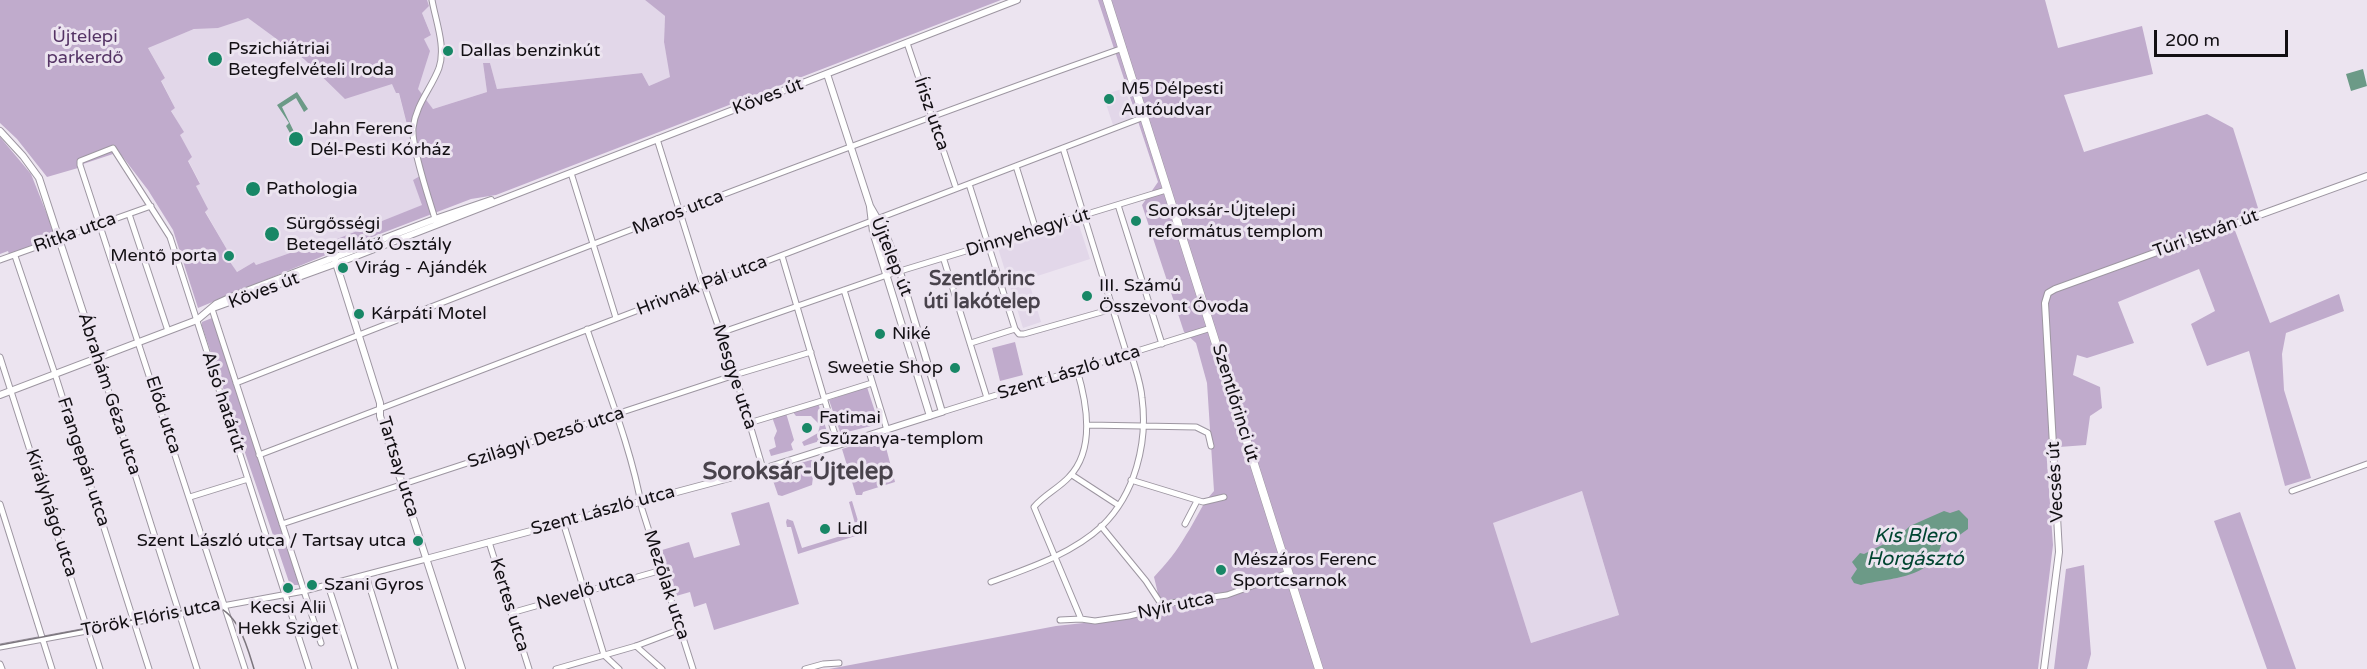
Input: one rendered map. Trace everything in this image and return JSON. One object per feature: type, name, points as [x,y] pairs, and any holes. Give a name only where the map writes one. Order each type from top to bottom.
[{"type":"main road","name":"Szentlőrinci út","points":[[1107,0],[1319,669]]},
{"type":"street","points":[[432,0],[441,56],[438,70],[419,105],[413,132],[436,222]]},
{"type":"street","name":"Köves út","points":[[0,395],[197,320],[213,309],[216,304],[518,194],[1017,0]]},
{"type":"street","name":"Írisz utca","points":[[907,43],[955,185]]},
{"type":"street","name":"Maros utca","points":[[236,383],[595,244],[1123,48]]},
{"type":"street","name":"Újtelep út","points":[[827,75],[870,206],[887,276],[930,416]]},
{"type":"street","name":"Hrivnák Pál utca","points":[[259,455],[1144,117]]},
{"type":"street","name":"Ábrahám Géza utca","points":[[0,131],[39,178],[197,669]]},
{"type":"street","name":"Mesgye utca","points":[[657,140],[763,469]]},
{"type":"street","name":"Alsó határút","points":[[80,160],[113,148],[169,233],[309,669]]},
{"type":"street","points":[[991,582],[1056,555],[1101,526],[1118,505],[1139,459],[1144,426],[1141,391],[1112,309],[1064,148]]},
{"type":"street","name":"Előd utca","points":[[80,160],[245,669]]},
{"type":"street","points":[[1016,166],[1036,230]]},
{"type":"street","points":[[571,173],[595,244],[616,318]]},
{"type":"street","name":"Túri István út","points":[[2047,295],[2055,289],[2367,176]]},
{"type":"street","points":[[969,184],[1015,329],[1019,334],[1112,309]]},
{"type":"street","name":"Dinnyehegyi út","points":[[720,333],[887,276],[1166,190]]},
{"type":"street","points":[[1118,205],[1162,344]]},
{"type":"street","name":"Ritka utca","points":[[0,260],[151,206]]},
{"type":"street","points":[[129,214],[168,332]]},
{"type":"street","name":"Újtelep út","points":[[874,220],[900,272],[942,412]]},
{"type":"street","name":"Frangepán utca","points":[[15,256],[149,669]]},
{"type":"street","points":[[782,256],[838,445]]},
{"type":"street","name":"Tartsay utca","points":[[338,259],[380,410],[462,669]]},
{"type":"street","points":[[944,260],[987,398]]},
{"type":"street","points":[[844,290],[887,430]]},
{"type":"street","name":"Vecsés út","points":[[2044,669],[2059,552],[2045,303],[2047,295]]},
{"type":"street","name":"Alsó határút","points":[[213,309],[321,643]]},
{"type":"street","name":"Szent László utca","points":[[303,591],[763,469],[1211,327]]},
{"type":"street","name":"Mezőlak utca","points":[[587,329],[616,415],[640,501],[693,669]]},
{"type":"street","points":[[970,343],[1015,329]]},
{"type":"street","name":"Szilágyi Dezső utca","points":[[282,524],[811,352]]},
{"type":"street","name":"Királyhágó utca","points":[[0,357],[100,669]]},
{"type":"street","points":[[1077,370],[1083,388],[1088,425],[1087,438],[1072,475],[1034,507],[1081,619]]},
{"type":"street","points":[[749,423],[872,383]]},
{"type":"street","points":[[1088,425],[1196,427],[1208,433],[1212,446]]},
{"type":"street","points":[[2292,491],[2367,464]]},
{"type":"street","points":[[1072,475],[1118,505]]},
{"type":"street","points":[[190,497],[248,479]]},
{"type":"street","points":[[1131,480],[1197,501],[1209,502],[1224,497]]},
{"type":"street","points":[[1185,524],[1197,501]]},
{"type":"street","points":[[0,504],[52,669]]},
{"type":"street","points":[[563,522],[604,655],[619,669]]},
{"type":"street","points":[[1101,526],[1146,581],[1163,607]]},
{"type":"street","name":"Kertes utca","points":[[489,542],[529,669]]},
{"type":"street","name":"Nevelő utca","points":[[511,613],[662,570]]},
{"type":"street","name":"Nyír utca","points":[[1060,620],[1095,621],[1129,616],[1171,603],[1227,595],[1288,573]]},
{"type":"street","points":[[366,575],[395,669]]},
{"type":"street","points":[[328,585],[355,669]]},
{"type":"street","name":"Török Flóris utca","points":[[0,647],[303,591]]},
{"type":"street","points":[[556,669],[573,667],[681,629]]},
{"type":"street","points":[[636,646],[662,669]]},
{"type":"street","points":[[805,669],[838,663]]},
{"type":"street","points":[[0,664],[2,669]]},
{"type":"shaded area","name":"Jahn Ferenc Dél-Pesti Kórház","points":[[276,0],[394,74],[420,177],[413,180],[423,205],[327,243],[321,242],[256,265],[254,262],[237,272],[225,259],[225,255],[229,253],[205,211],[196,186],[200,183],[188,160],[192,158],[179,135],[183,132],[171,110],[175,108],[161,80],[165,78],[147,46]]},
{"type":"shaded area","points":[[427,0],[645,0],[665,16],[664,42],[671,77],[649,86],[642,73],[497,89],[490,63],[483,63],[487,92],[433,109],[417,89],[424,39],[431,34],[422,13],[429,6]]},
{"type":"shaded area","points":[[1125,88],[1134,117],[1113,125],[1103,95]]},
{"type":"shaded area","points":[[1078,222],[1090,259],[1028,279],[1041,322],[1023,328],[998,248]]},
{"type":"shaded area","points":[[1582,491],[1619,615],[1531,643],[1492,523]]},
{"type":"green space","name":"Újtelepi parkerdő","points":[[0,0],[427,0],[429,6],[422,13],[431,35],[424,39],[430,51],[418,89],[433,109],[487,92],[483,63],[490,63],[497,89],[642,73],[649,86],[670,77],[664,42],[665,16],[645,0],[1001,0],[496,195],[471,199],[333,252],[198,308],[173,230],[148,190],[119,152],[83,164],[77,160],[78,168],[47,177],[17,139],[0,123]],"holes":[[[248,18],[304,59],[345,99],[392,84],[396,93],[399,93],[420,176],[413,180],[422,205],[327,243],[321,242],[256,265],[254,262],[237,272],[230,262],[228,263],[225,255],[229,253],[205,212],[208,209],[196,186],[200,184],[188,161],[192,157],[180,135],[184,132],[171,111],[175,108],[161,81],[165,78],[148,48],[194,29],[218,28]]]},
{"type":"green space","points":[[1098,0],[2045,0],[2058,48],[2142,26],[2153,74],[2064,95],[2084,152],[2207,114],[2233,128],[2258,208],[2231,220],[2270,323],[2339,294],[2344,311],[2286,333],[2282,354],[2284,390],[2311,478],[2285,486],[2249,351],[2207,366],[2191,324],[2215,311],[2199,269],[2118,302],[2134,343],[2087,358],[2077,355],[2073,375],[2100,387],[2102,408],[2090,416],[2086,445],[2046,448],[2053,545],[2038,669],[829,669],[1056,626],[1120,619],[1160,602],[1154,577],[1179,546],[1214,491],[1207,383],[1196,343],[1184,332],[1142,205],[1158,182]],"holes":[[[1582,491],[1619,615],[1531,643],[1493,523]]]},
{"type":"green space","points":[[0,137],[31,174],[56,237],[9,254],[8,251],[0,254]]},
{"type":"green space","points":[[212,318],[300,582],[298,585],[290,585],[202,326],[202,322]]},
{"type":"green space","points":[[1015,342],[1023,375],[1000,381],[992,348]]},
{"type":"green space","points":[[867,387],[879,424],[840,432],[829,400]]},
{"type":"green space","points":[[818,403],[829,438],[804,446],[802,442],[818,433],[820,425],[811,416],[796,416],[792,411]]},
{"type":"green space","points":[[786,413],[794,440],[791,444],[793,450],[771,456],[769,450],[776,447],[774,438],[777,431],[772,417]]},
{"type":"green space","points":[[883,436],[895,482],[863,492],[862,495],[856,495],[842,449]]},
{"type":"green space","points":[[811,460],[815,461],[812,485],[782,496],[778,495],[770,472]]},
{"type":"green space","points":[[852,501],[862,534],[798,554],[791,527],[787,527],[787,519],[793,521],[802,548],[857,531],[849,502]]},
{"type":"green space","points":[[769,502],[799,604],[714,630],[706,603],[694,607],[690,592],[676,596],[662,550],[689,542],[694,558],[740,545],[731,513]]},
{"type":"green space","points":[[2240,512],[2296,669],[2267,669],[2214,521]]},
{"type":"green space","points":[[2084,565],[2091,654],[2087,669],[2054,669],[2066,569]]},
{"type":"water","points":[[2363,69],[2367,86],[2351,91],[2346,74]]},
{"type":"water","points":[[297,92],[308,109],[304,112],[296,98],[282,107],[298,140],[295,142],[286,126],[289,123],[277,105]]},
{"type":"water","name":"Kis Blero Horgásztó","points":[[1959,510],[1968,519],[1968,529],[1954,539],[1942,542],[1930,564],[1909,575],[1897,578],[1861,585],[1854,583],[1851,578],[1857,569],[1852,562],[1860,553],[1864,554],[1898,537],[1910,526],[1944,511],[1950,513]]},
{"type":"tram line","points":[[0,645],[212,605],[229,614],[235,622],[254,669]]},
{"type":"place","name":"Dallas benzinkút","points":[[448,51]]},
{"type":"place","name":"Pszichiátriai Betegfelvételi Iroda","points":[[215,59]]},
{"type":"place","name":"M5 Délpesti Autóudvar","points":[[1109,99]]},
{"type":"place","name":"Jahn Ferenc Dél-Pesti Kórház","points":[[296,139]]},
{"type":"place","name":"Pathologia","points":[[253,189]]},
{"type":"place","name":"Soroksár-Újtelepi református templom","points":[[1136,221]]},
{"type":"place","name":"Sürgősségi Betegellátó Osztály","points":[[272,234]]},
{"type":"place","name":"Mentő porta","points":[[229,256]]},
{"type":"place","name":"Virág - Ajándék","points":[[343,268]]},
{"type":"place","name":"III. Számú Összevont Óvoda","points":[[1087,296]]},
{"type":"place","name":"Kárpáti Motel","points":[[359,314]]},
{"type":"place","name":"Niké","points":[[880,334]]},
{"type":"place","name":"Sweetie Shop","points":[[955,368]]},
{"type":"place","name":"Fatimai Szűzanya-templom","points":[[807,428]]},
{"type":"place","name":"Lidl","points":[[825,529]]},
{"type":"place","name":"Szent László utca / Tartsay utca","points":[[418,541]]},
{"type":"place","name":"Mészáros Ferenc Sportcsarnok","points":[[1221,570]]},
{"type":"place","name":"Szani Gyros","points":[[312,585]]},
{"type":"place","name":"Kecsi Alii Hekk Sziget","points":[[288,588]]},
{"type":"district","name":"Szentlőrinc úti lakótelep","points":[[982,292]]},
{"type":"district","name":"Soroksár-Újtelep","points":[[798,473]]}]
